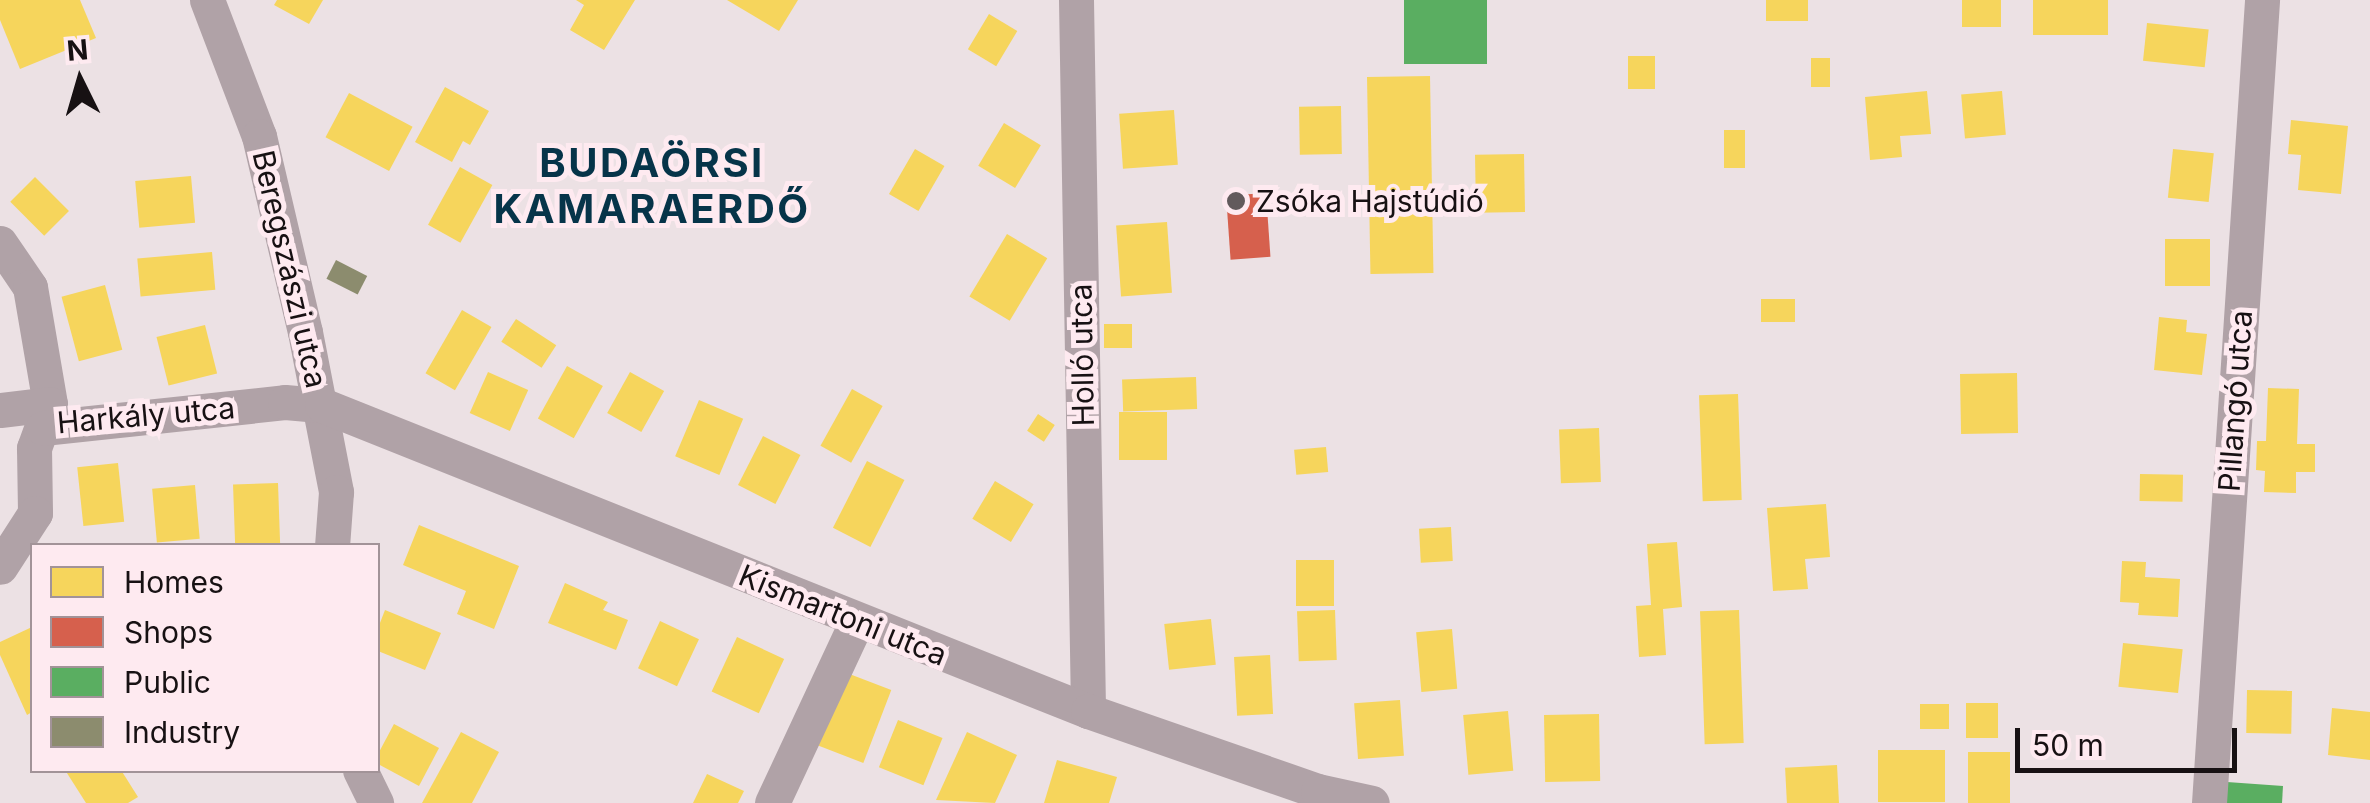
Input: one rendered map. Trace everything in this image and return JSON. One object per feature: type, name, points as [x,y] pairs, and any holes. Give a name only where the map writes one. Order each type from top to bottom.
[{"type":"street","name":"Beregszászi utca","points":[[207,0],[259,136],[322,405],[336,492],[332,543]]},
{"type":"street","name":"Holló utca","points":[[1076,0],[1088,711]]},
{"type":"street","name":"Pillangó utca","points":[[2209,803],[2262,0]]},
{"type":"street","name":"Harkály utca","points":[[0,243],[30,286],[47,416],[285,402],[322,405]]},
{"type":"street","name":"Kismartoni utca","points":[[322,405],[1088,711],[1318,791],[1372,803]]},
{"type":"street","points":[[0,410],[47,416],[34,448],[35,513],[0,567]]},
{"type":"street","points":[[772,803],[856,620]]},
{"type":"street","points":[[361,773],[376,803]]},
{"type":"building: Homes","points":[[0,0],[80,0],[96,38],[20,69],[0,20]]},
{"type":"building: Homes","points":[[277,0],[323,0],[309,24],[274,5]]},
{"type":"building: Homes","points":[[576,0],[635,0],[604,50],[570,30],[584,5]]},
{"type":"building: Homes","points":[[727,0],[798,0],[779,31]]},
{"type":"building: Homes","points":[[1766,0],[1808,0],[1808,21],[1766,21]]},
{"type":"building: Homes","points":[[1962,0],[2001,0],[2001,27],[1962,27]]},
{"type":"building: Homes","points":[[2033,0],[2108,0],[2108,35],[2033,35]]},
{"type":"building: Homes","points":[[989,14],[1017,31],[996,66],[968,49]]},
{"type":"building: Homes","points":[[2147,23],[2209,29],[2205,67],[2143,61]]},
{"type":"building: Homes","points":[[1628,56],[1655,56],[1655,89],[1628,89]]},
{"type":"building: Homes","points":[[1811,58],[1830,58],[1830,87],[1811,87]]},
{"type":"building: Homes","points":[[1430,76],[1433,273],[1370,274],[1367,77]]},
{"type":"building: Homes","points":[[445,87],[489,111],[470,145],[463,141],[452,162],[415,142]]},
{"type":"building: Homes","points":[[1927,91],[1931,134],[1900,136],[1902,157],[1870,160],[1865,97]]},
{"type":"building: Homes","points":[[2002,91],[2006,135],[1965,138],[1961,95]]},
{"type":"building: Homes","points":[[349,93],[413,127],[389,171],[326,137]]},
{"type":"building: Homes","points":[[1341,106],[1342,154],[1300,155],[1299,107]]},
{"type":"building: Homes","points":[[1174,110],[1178,165],[1123,169],[1119,114]]},
{"type":"building: Homes","points":[[2291,120],[2348,126],[2341,194],[2298,190],[2301,155],[2288,154]]},
{"type":"building: Homes","points":[[1004,123],[1041,145],[1015,188],[978,166]]},
{"type":"building: Homes","points":[[1724,130],[1745,130],[1745,168],[1724,168]]},
{"type":"building: Homes","points":[[915,149],[944,166],[918,211],[889,194]]},
{"type":"building: Homes","points":[[2173,149],[2214,153],[2209,202],[2168,198]]},
{"type":"building: Homes","points":[[1524,154],[1525,212],[1476,213],[1475,155]]},
{"type":"building: Homes","points":[[460,167],[492,185],[460,243],[428,225]]},
{"type":"building: Homes","points":[[191,176],[195,223],[139,228],[135,181]]},
{"type":"building: Homes","points":[[35,177],[69,211],[44,236],[10,202]]},
{"type":"building: Homes","points":[[1167,222],[1172,293],[1121,296],[1116,226]]},
{"type":"building: Homes","points":[[1007,234],[1047,258],[1010,321],[969,297]]},
{"type":"building: Homes","points":[[2165,239],[2210,239],[2210,286],[2165,286]]},
{"type":"building: Homes","points":[[212,252],[215,290],[141,296],[137,259]]},
{"type":"building: Homes","points":[[105,285],[122,350],[79,361],[62,297]]},
{"type":"building: Homes","points":[[1761,299],[1795,299],[1795,322],[1761,322]]},
{"type":"building: Homes","points":[[462,310],[491,327],[455,390],[426,373]]},
{"type":"building: Homes","points":[[2159,317],[2187,320],[2186,332],[2207,334],[2202,375],[2154,370]]},
{"type":"building: Homes","points":[[516,319],[556,345],[542,368],[501,342]]},
{"type":"building: Homes","points":[[1104,324],[1132,324],[1132,348],[1104,348]]},
{"type":"building: Homes","points":[[205,325],[217,374],[169,386],[156,337]]},
{"type":"building: Homes","points":[[567,366],[603,386],[574,438],[538,418]]},
{"type":"building: Homes","points":[[488,372],[528,390],[510,431],[470,413]]},
{"type":"building: Homes","points":[[630,372],[664,391],[641,432],[607,413]]},
{"type":"building: Homes","points":[[2017,373],[2018,433],[1961,434],[1960,374]]},
{"type":"building: Homes","points":[[1196,377],[1197,409],[1123,412],[1122,380]]},
{"type":"building: Homes","points":[[2268,388],[2299,389],[2297,444],[2315,444],[2315,472],[2296,472],[2296,493],[2264,492],[2265,471],[2256,470],[2257,441],[2266,441]]},
{"type":"building: Homes","points":[[852,389],[883,406],[851,463],[820,446]]},
{"type":"building: Homes","points":[[1738,394],[1742,500],[1703,501],[1699,395]]},
{"type":"building: Homes","points":[[699,400],[743,419],[719,475],[675,456]]},
{"type":"building: Homes","points":[[1119,412],[1167,412],[1167,460],[1119,460]]},
{"type":"building: Homes","points":[[1038,414],[1055,425],[1044,442],[1027,431]]},
{"type":"building: Homes","points":[[1599,428],[1601,482],[1561,483],[1559,429]]},
{"type":"building: Homes","points":[[763,436],[800,455],[775,504],[738,485]]},
{"type":"building: Homes","points":[[1326,447],[1328,472],[1296,475],[1294,450]]},
{"type":"building: Homes","points":[[867,461],[904,480],[870,547],[833,528]]},
{"type":"building: Homes","points":[[118,463],[124,522],[83,526],[77,467]]},
{"type":"building: Homes","points":[[2140,474],[2183,475],[2183,502],[2140,501]]},
{"type":"building: Homes","points":[[995,481],[1034,504],[1011,542],[972,519]]},
{"type":"building: Homes","points":[[278,483],[280,543],[235,543],[233,485]]},
{"type":"building: Homes","points":[[195,485],[200,539],[157,543],[152,489]]},
{"type":"building: Homes","points":[[1826,504],[1830,557],[1805,559],[1808,589],[1773,591],[1767,508]]},
{"type":"building: Homes","points":[[419,525],[519,566],[494,629],[457,614],[466,591],[403,565]]},
{"type":"building: Homes","points":[[1451,527],[1453,561],[1421,563],[1419,529]]},
{"type":"building: Homes","points":[[1677,542],[1682,607],[1663,609],[1666,655],[1639,657],[1636,606],[1651,605],[1647,544]]},
{"type":"building: Homes","points":[[1296,560],[1334,560],[1334,606],[1296,606]]},
{"type":"building: Homes","points":[[2122,561],[2146,562],[2145,577],[2180,579],[2178,617],[2138,615],[2139,603],[2120,602]]},
{"type":"building: Homes","points":[[565,583],[608,602],[603,610],[628,620],[616,650],[548,623]]},
{"type":"building: Homes","points":[[385,610],[441,633],[425,670],[380,652],[380,623]]},
{"type":"building: Homes","points":[[1335,610],[1337,660],[1299,661],[1297,611]]},
{"type":"building: Homes","points":[[1739,610],[1744,743],[1705,744],[1700,611]]},
{"type":"building: Homes","points":[[1211,619],[1216,665],[1169,670],[1164,624]]},
{"type":"building: Homes","points":[[660,621],[699,639],[677,686],[638,668]]},
{"type":"building: Homes","points":[[30,628],[27,715],[0,655],[0,642]]},
{"type":"building: Homes","points":[[1452,629],[1457,689],[1421,692],[1416,632]]},
{"type":"building: Homes","points":[[737,637],[784,659],[759,713],[712,691]]},
{"type":"building: Homes","points":[[2123,643],[2183,649],[2178,693],[2118,687]]},
{"type":"building: Homes","points":[[1270,655],[1273,714],[1237,716],[1234,657]]},
{"type":"building: Homes","points":[[839,670],[891,690],[863,763],[811,743]]},
{"type":"building: Homes","points":[[2247,690],[2292,691],[2291,734],[2246,733]]},
{"type":"building: Homes","points":[[1400,700],[1404,756],[1358,759],[1354,703]]},
{"type":"building: Homes","points":[[1966,703],[1998,703],[1998,738],[1966,738]]},
{"type":"building: Homes","points":[[1920,704],[1949,704],[1949,729],[1920,729]]},
{"type":"building: Homes","points":[[2332,708],[2370,712],[2370,760],[2328,755]]},
{"type":"building: Homes","points":[[1508,711],[1513,771],[1468,775],[1463,715]]},
{"type":"building: Homes","points":[[1599,714],[1600,781],[1545,782],[1544,715]]},
{"type":"building: Homes","points":[[898,720],[943,738],[923,785],[879,767]]},
{"type":"building: Homes","points":[[394,724],[439,748],[419,786],[380,765],[380,750]]},
{"type":"building: Homes","points":[[461,732],[499,752],[472,803],[422,803]]},
{"type":"building: Homes","points":[[967,732],[1017,755],[995,803],[936,800]]},
{"type":"building: Homes","points":[[1878,750],[1945,750],[1945,802],[1878,802]]},
{"type":"building: Homes","points":[[1968,752],[2010,752],[2010,803],[1968,803]]},
{"type":"building: Homes","points":[[1057,760],[1117,777],[1109,803],[1044,803]]},
{"type":"building: Homes","points":[[1837,765],[1839,803],[1787,803],[1785,768]]},
{"type":"building: Homes","points":[[67,773],[123,773],[138,797],[128,803],[86,803]]},
{"type":"building: Homes","points":[[707,774],[744,791],[738,803],[693,803]]},
{"type":"building: Shops","points":[[1266,193],[1270,257],[1231,260],[1226,196]]},
{"type":"building: Public","points":[[1404,0],[1487,0],[1487,64],[1404,64]]},
{"type":"building: Public","points":[[2227,782],[2283,786],[2282,803],[2225,803]]},
{"type":"building: Industry","points":[[336,260],[367,276],[358,295],[326,279]]},
{"type":"place","name":"Zsóka Hajstúdió","points":[[1236,201]]},
{"type":"district","name":"BUDAÖRSI KAMARAERDŐ","points":[[652,186]]}]
